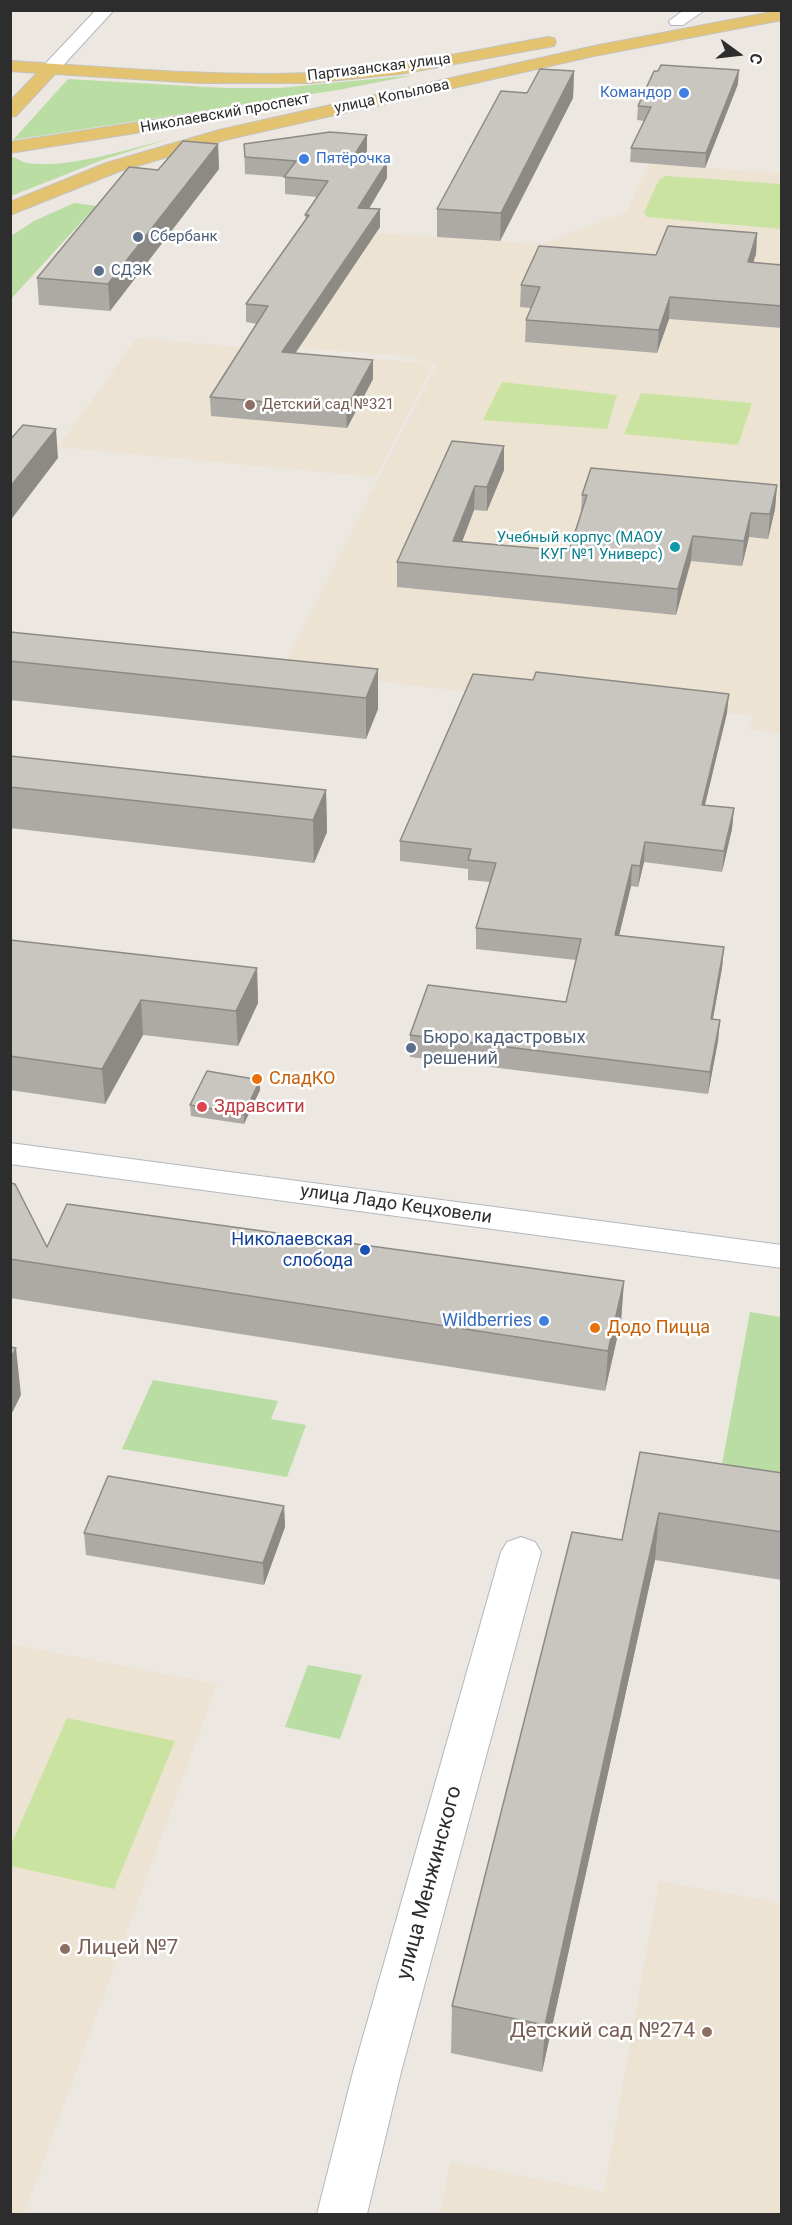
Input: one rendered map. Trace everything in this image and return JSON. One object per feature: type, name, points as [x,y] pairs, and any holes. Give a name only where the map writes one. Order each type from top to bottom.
[{"type":"main road","points":[[10,112],[106,10]]},
{"type":"main road","points":[[677,21],[697,10]]},
{"type":"main road","name":"Партизанская улица","points":[[10,66],[242,80],[313,77],[400,67],[745,10]]},
{"type":"main road","name":"улица Копылова","points":[[10,209],[76,180],[115,166],[244,128],[494,76],[616,46],[777,17]]},
{"type":"main road","name":"Николаевский проспект","points":[[10,148],[616,46]]},
{"type":"main road","name":"улица Ладо Кецховели","points":[[10,1153],[782,1257]]},
{"type":"main road","name":"улица Менжинского","points":[[342,2214],[377,2072],[520,1551]]},
{"type":"shaded area","points":[[649,164],[781,173],[781,733],[750,729],[753,716],[536,691],[502,696],[282,670],[437,364],[417,361],[419,357],[299,348],[376,233],[543,244],[626,212]]},
{"type":"shaded area","name":"Детский сад №321","points":[[137,338],[433,364],[375,477],[58,447]]},
{"type":"shaded area","name":"Лицей №7","points":[[10,1644],[217,1684],[24,2214],[10,2214]]},
{"type":"shaded area","name":"Детский сад №274","points":[[659,1881],[781,1903],[781,2214],[439,2214],[451,2162],[604,2192]]},
{"type":"green space","points":[[415,75],[338,90],[13,140],[68,79],[225,88],[279,88]]},
{"type":"green space","points":[[169,139],[105,159],[11,196],[11,157],[27,163],[43,164],[79,161]]},
{"type":"green space","points":[[665,176],[781,184],[781,229],[647,217],[644,212],[659,180]]},
{"type":"green space","points":[[74,203],[96,206],[11,299],[11,236],[34,221]]},
{"type":"green space","points":[[502,382],[617,395],[607,429],[483,420]]},
{"type":"green space","points":[[641,393],[752,403],[738,445],[624,434]]},
{"type":"green space","points":[[750,1312],[781,1317],[781,1496],[718,1486]]},
{"type":"green space","points":[[153,1380],[278,1401],[271,1419],[306,1425],[287,1477],[122,1449]]},
{"type":"green space","points":[[308,1665],[362,1675],[340,1739],[285,1727]]},
{"type":"green space","points":[[67,1718],[175,1741],[114,1889],[11,1866],[11,1845]]},
{"type":"building","points":[[661,65],[739,70],[706,153],[631,148],[651,107],[638,106],[654,71],[658,71]]},
{"type":"building","points":[[540,69],[574,71],[501,213],[437,209],[501,91],[527,93]]},
{"type":"building","points":[[330,132],[367,135],[352,159],[387,162],[358,208],[380,209],[282,352],[373,360],[346,409],[210,397],[268,306],[246,304],[309,215],[305,215],[328,181],[284,177],[296,161],[245,157],[244,144]]},
{"type":"building","points":[[183,141],[218,144],[108,284],[37,278],[129,167],[158,170]]},
{"type":"building","points":[[668,226],[757,233],[748,262],[782,265],[782,306],[670,297],[659,330],[526,320],[540,287],[521,285],[539,246],[656,255]]},
{"type":"building","points":[[23,425],[56,429],[10,487],[10,440]]},
{"type":"building","points":[[452,441],[504,446],[487,487],[475,486],[453,541],[569,551],[587,495],[582,495],[591,468],[777,485],[770,514],[751,513],[744,541],[693,536],[678,589],[397,562]]},
{"type":"building","points":[[10,632],[378,669],[366,698],[10,661]]},
{"type":"building","points":[[536,672],[729,694],[702,805],[734,808],[724,851],[645,842],[640,866],[632,865],[615,935],[724,947],[711,1019],[720,1020],[710,1072],[410,1035],[428,985],[566,1002],[581,939],[476,928],[496,863],[468,860],[471,849],[400,841],[473,674],[533,680]]},
{"type":"building","points":[[10,756],[326,790],[313,820],[10,787]]},
{"type":"building","points":[[10,940],[257,968],[236,1011],[141,1000],[102,1069],[10,1056]]},
{"type":"building","points":[[207,1071],[260,1080],[244,1114],[190,1105]]},
{"type":"building","points":[[10,1183],[15,1184],[47,1247],[67,1204],[624,1281],[608,1351],[10,1259]]},
{"type":"building","points":[[10,1347],[16,1348],[10,1359]]},
{"type":"building","points":[[640,1452],[782,1473],[782,1532],[659,1513],[545,2025],[452,2006],[572,1532],[622,1540]]},
{"type":"building","points":[[108,1476],[284,1506],[263,1563],[84,1533]]},
{"type":"place","name":"Командор","points":[[684,93]]},
{"type":"place","name":"Пятёрочка","points":[[304,159]]},
{"type":"place","name":"Сбербанк","points":[[138,237]]},
{"type":"place","name":"СДЭК","points":[[99,271]]},
{"type":"place","name":"Детский сад №321","points":[[250,405]]},
{"type":"place","name":"Учебный корпус (МАОУ КУГ №1 Универс)","points":[[675,547]]},
{"type":"place","name":"Бюро кадастровых решений","points":[[411,1048]]},
{"type":"place","name":"СладКО","points":[[257,1079]]},
{"type":"place","name":"Здравсити","points":[[202,1107]]},
{"type":"place","name":"Николаевская слобода","points":[[365,1250]]},
{"type":"place","name":"Wildberries","points":[[544,1321]]},
{"type":"place","name":"Додо Пицца","points":[[595,1328]]},
{"type":"place","name":"Лицей №7","points":[[65,1949]]},
{"type":"place","name":"Детский сад №274","points":[[707,2032]]}]
